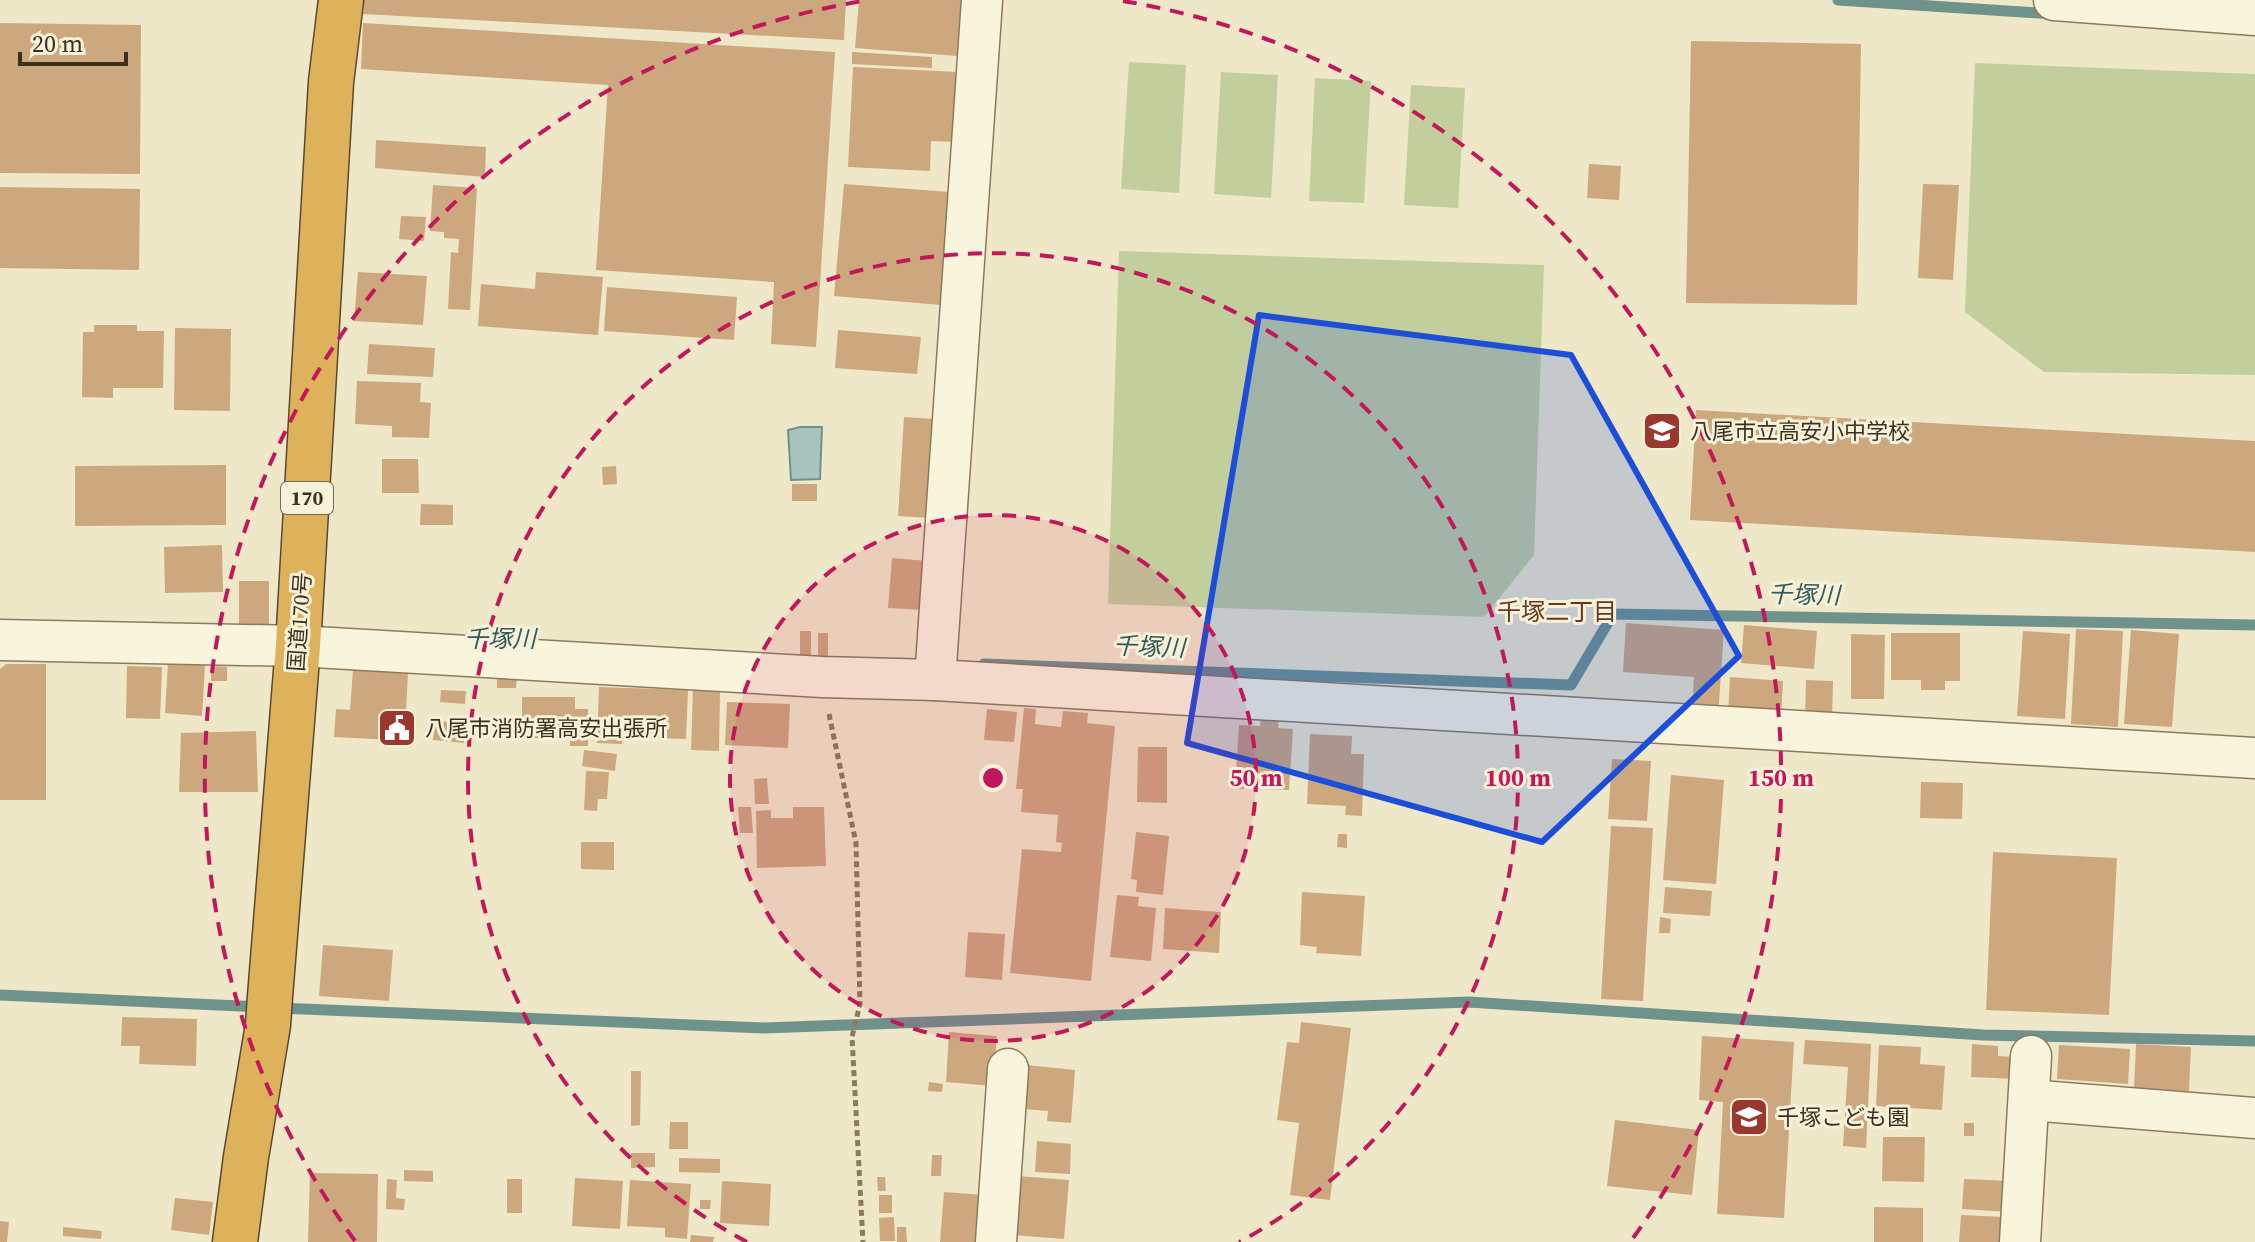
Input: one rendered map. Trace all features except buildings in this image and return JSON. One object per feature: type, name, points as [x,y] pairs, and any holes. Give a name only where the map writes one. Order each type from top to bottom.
[{"type":"highway","name":"国道170号","points":[[235,1242],[269,1011],[298,646],[331,82],[341,0]]},
{"type":"street","points":[[935,680],[982,0]]},
{"type":"street","points":[[2054,0],[2255,15]]},
{"type":"street","points":[[0,640],[298,646],[822,677],[935,680],[2255,758]]},
{"type":"street","points":[[2020,1242],[2031,1056]]},
{"type":"street","points":[[996,1242],[1008,1069]]},
{"type":"street","points":[[2029,1100],[2255,1118]]},
{"type":"path","points":[[822,677],[856,843],[860,1004],[852,1037],[863,1242]]},
{"type":"highlighted area","points":[[1259,315],[1571,355],[1739,656],[1542,842],[1187,743]]},
{"type":"green space","points":[[1129,62],[1186,65],[1179,193],[1121,189]]},
{"type":"green space","points":[[1975,63],[2255,74],[2255,375],[2044,372],[1965,312]]},
{"type":"green space","points":[[1221,72],[1278,75],[1271,198],[1214,194]]},
{"type":"green space","points":[[1315,78],[1371,81],[1364,203],[1309,201]]},
{"type":"green space","points":[[1411,85],[1465,88],[1458,208],[1404,205]]},
{"type":"green space","points":[[1119,251],[1544,265],[1534,555],[1484,617],[1108,604]]},
{"type":"water","points":[[822,427],[820,479],[791,480],[788,430]]},
{"type":"waterway","points":[[1838,0],[2055,14]]},
{"type":"waterway","name":"千塚川","points":[[984,664],[1571,685],[1613,614],[2255,625]]},
{"type":"waterway","points":[[0,995],[260,1007]]},
{"type":"waterway","points":[[278,1008],[764,1028],[1469,1002],[1983,1035],[2255,1041]]},
{"type":"place","name":"八尾市立高安小中学校","points":[[1662,431]]},
{"type":"place","name":"八尾市消防署高安出張所","points":[[397,728]]},
{"type":"place","name":"千塚こども園","points":[[1749,1117]]},
{"type":"district","name":"千塚二丁目","points":[[1557,612]]}]
